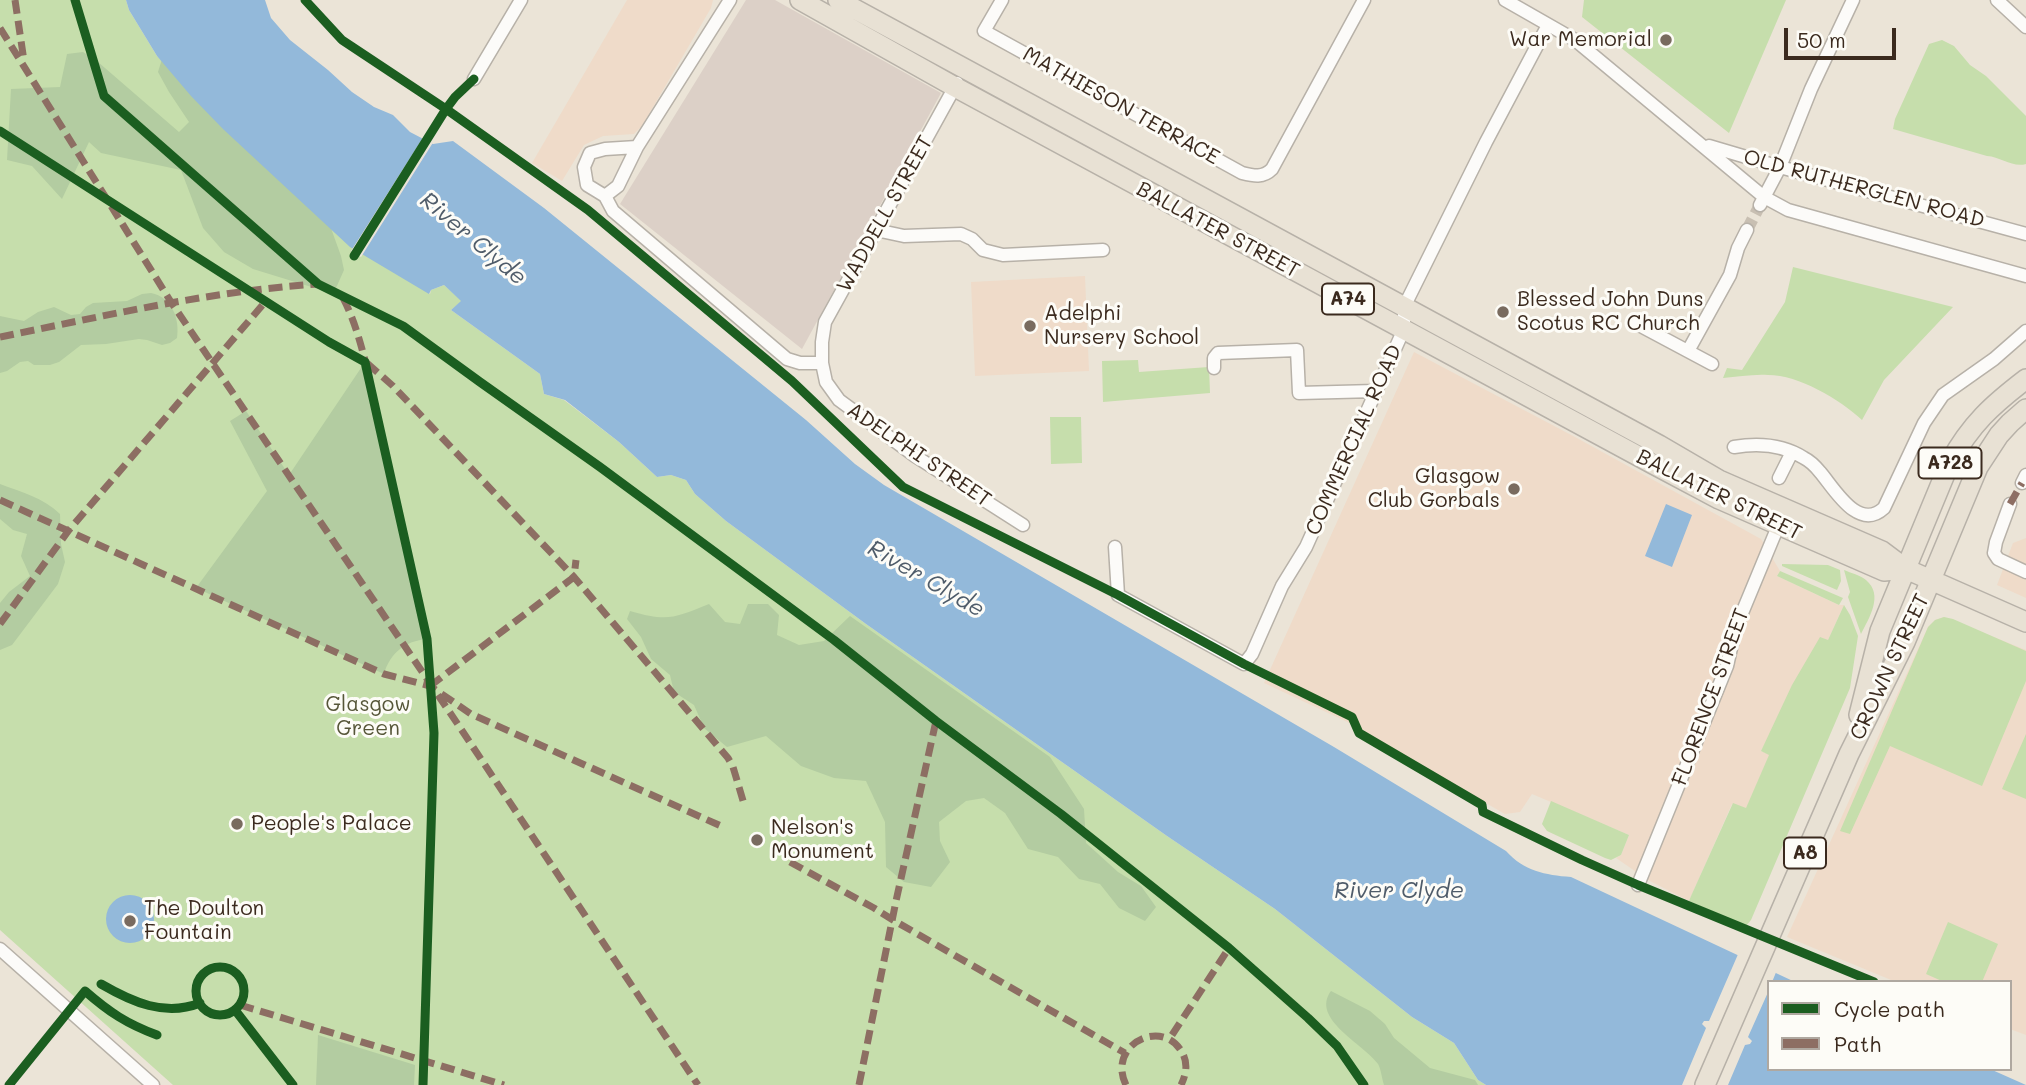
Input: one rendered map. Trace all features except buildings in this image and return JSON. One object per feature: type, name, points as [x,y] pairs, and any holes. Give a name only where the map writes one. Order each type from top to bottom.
[{"type":"main road","name":"BALLATER STREET","points":[[800,0],[1086,159],[1719,499],[1882,551],[1906,569],[2026,622]]},
{"type":"main road","name":"BALLATER STREET","points":[[838,0],[1659,445],[1781,517]]},
{"type":"main road","name":"A728","points":[[1906,569],[1938,487],[1963,438],[1986,412],[2026,379]]},
{"type":"main road","name":"A728","points":[[1932,579],[1978,467],[1999,435],[2026,409]]},
{"type":"main road","name":"CROWN STREET","points":[[1849,754],[1880,631],[1906,569]]},
{"type":"main road","name":"CROWN STREET","points":[[1705,1085],[1849,754],[1905,642],[1932,579]]},
{"type":"street","points":[[474,79],[521,0]]},
{"type":"street","points":[[605,196],[618,186],[637,148],[730,0]]},
{"type":"street","name":"MATHIESON TERRACE","points":[[1002,0],[984,31],[1242,173],[1259,176],[1272,169],[1364,0]]},
{"type":"street","name":"OLD RUTHERGLEN ROAD","points":[[1505,0],[1575,40],[1702,144],[1762,201],[2026,276]]},
{"type":"street","points":[[1762,201],[1780,167],[1811,89],[1853,0]]},
{"type":"street","points":[[1997,0],[2026,27]]},
{"type":"street","name":"COMMERCIAL ROAD","points":[[1115,547],[1118,595],[1244,664],[1252,654],[1282,586],[1306,547],[1404,329],[1404,307],[1548,25]]},
{"type":"street","name":"WADDELL STREET","points":[[822,363],[825,322],[965,69]]},
{"type":"street","points":[[1086,159],[1096,141]]},
{"type":"street","name":"OLD RUTHERGLEN ROAD","points":[[1702,144],[2026,234]]},
{"type":"street","points":[[637,148],[605,149],[590,153],[584,167],[587,185],[605,196],[613,211],[787,359],[800,363],[822,363]]},
{"type":"street","points":[[876,230],[904,236],[961,234],[972,239],[983,250],[1003,255],[1103,250]]},
{"type":"street","points":[[1688,351],[1730,275],[1747,230]]},
{"type":"street","points":[[1637,324],[1712,364]]},
{"type":"street","points":[[1734,447],[1760,444],[1792,452],[1819,470],[1837,496],[1848,506],[1869,514],[1880,511],[1884,508],[1924,423],[1943,396],[1994,359],[2026,331]]},
{"type":"street","points":[[1214,368],[1214,358],[1218,353],[1297,350],[1299,393],[1374,391]]},
{"type":"street","name":"ADELPHI STREET","points":[[822,363],[826,382],[839,400],[915,456],[1023,525]]},
{"type":"street","points":[[1779,478],[1792,452]]},
{"type":"street","points":[[2010,504],[1994,553],[1998,559],[2026,572]]},
{"type":"street","name":"FLORENCE STREET","points":[[1638,885],[1727,666],[1735,630],[1781,517]]},
{"type":"street","points":[[0,949],[153,1085]]},
{"type":"shaded area","points":[[627,0],[713,0],[711,8],[642,126],[634,134],[603,136],[584,145],[562,181],[532,163]]},
{"type":"shaded area","points":[[746,0],[775,0],[941,93],[802,349],[620,204]]},
{"type":"shaded area","name":"Adelphi Nursery School","points":[[1085,276],[1089,371],[975,376],[971,282]]},
{"type":"shaded area","points":[[1414,352],[1761,539],[1780,571],[1777,576],[1844,605],[1828,640],[1761,751],[1770,754],[1746,809],[1732,804],[1689,901],[1648,880],[1616,858],[1621,855],[1629,835],[1532,794],[1520,812],[1505,814],[1363,733],[1358,727],[1264,683]]},
{"type":"shaded area","points":[[2026,538],[2026,598],[1997,585],[2013,543]]},
{"type":"shaded area","points":[[1944,617],[2026,650],[2026,1035],[2012,1030],[2012,980],[1891,980],[1787,937],[1928,627],[1935,620]]},
{"type":"green space","name":"Glasgow Green","points":[[0,0],[126,0],[129,10],[157,56],[430,294],[431,290],[444,285],[462,301],[451,310],[540,374],[544,394],[564,400],[619,442],[657,477],[671,475],[686,480],[695,494],[726,521],[866,624],[1275,909],[1412,1017],[1454,1043],[1478,1080],[1486,1085],[173,1085],[0,930]]},
{"type":"green space","points":[[1584,0],[1786,0],[1729,133],[1582,17]]},
{"type":"green space","points":[[1942,40],[1954,46],[1970,65],[1986,76],[2026,116],[2026,164],[2012,163],[1893,129],[1929,44]]},
{"type":"green space","points":[[83,52],[179,132],[189,122],[158,72],[162,59],[328,220],[344,270],[336,288],[318,289],[253,269],[224,252],[203,228],[181,170],[101,153],[89,142],[62,199],[32,166],[7,160],[11,89],[60,87],[67,54]]},
{"type":"green space","points":[[1793,267],[1953,307],[1884,380],[1862,420],[1842,404],[1793,379],[1762,375],[1723,378],[1727,368],[1742,370],[1785,302]]},
{"type":"green space","points":[[151,293],[164,299],[176,316],[177,338],[170,343],[162,345],[139,339],[81,345],[59,362],[34,365],[28,361],[20,362],[0,373],[0,316],[24,321],[38,312],[54,307],[71,315],[80,314],[93,303],[127,301]]},
{"type":"green space","points":[[1138,360],[1139,372],[1209,367],[1210,393],[1103,402],[1102,361]]},
{"type":"green space","points":[[365,362],[427,639],[412,642],[399,649],[384,674],[196,588],[267,491],[230,421],[246,411],[289,475]]},
{"type":"green space","points":[[1050,417],[1081,417],[1082,463],[1051,464]]},
{"type":"green space","points":[[0,484],[40,500],[60,514],[61,544],[65,562],[58,584],[12,645],[0,650],[0,603],[9,592],[30,576],[21,556],[27,534],[13,530],[0,519]]},
{"type":"green space","points":[[1782,564],[1828,565],[1840,570],[1841,581],[1837,590]]},
{"type":"green space","points":[[1844,570],[1866,580],[1874,593],[1873,607],[1861,634],[1848,597],[1850,592]]},
{"type":"green space","points":[[1780,571],[1843,598],[1839,605],[1777,576]]},
{"type":"green space","points":[[709,604],[725,622],[740,624],[748,604],[768,604],[779,615],[777,635],[799,645],[824,641],[850,616],[1050,757],[1084,809],[1086,843],[1118,872],[1141,886],[1156,907],[1145,921],[1119,908],[1100,884],[1079,879],[1058,857],[1028,849],[1005,813],[984,798],[966,801],[939,822],[940,841],[950,862],[931,887],[904,882],[886,867],[885,822],[866,781],[834,778],[801,766],[766,736],[727,747],[704,728],[694,705],[674,692],[670,675],[651,659],[641,637],[627,619],[630,611],[653,617],[671,617]]},
{"type":"green space","points":[[1844,605],[1858,636],[1850,688],[1751,920],[1746,926],[1689,901],[1733,803],[1746,808],[1769,755],[1761,751],[1792,685],[1820,637],[1828,640]]},
{"type":"green space","points":[[1944,617],[2026,651],[2026,681],[1982,786],[1890,746],[1850,834],[1840,831],[1928,627],[1935,620]]},
{"type":"green space","points":[[2026,734],[2026,799],[2002,789]]},
{"type":"green space","points":[[1551,801],[1629,835],[1621,855],[1611,860],[1547,831],[1542,824]]},
{"type":"green space","points":[[1948,922],[1998,944],[1983,980],[1940,980],[1926,974]]},
{"type":"green space","points":[[1331,991],[1370,1011],[1385,1024],[1394,1038],[1430,1068],[1475,1080],[1478,1085],[1384,1085],[1378,1064],[1333,1021],[1326,1001]]},
{"type":"green space","points":[[318,1035],[415,1065],[414,1085],[316,1085]]},
{"type":"water","name":"River Clyde","points":[[126,0],[265,0],[271,18],[290,40],[352,92],[374,107],[393,115],[410,132],[433,144],[453,141],[544,208],[884,485],[1334,747],[1506,851],[1520,863],[1544,873],[1571,877],[1791,980],[1767,980],[1767,1071],[1994,1071],[2026,1085],[1486,1085],[1478,1080],[1454,1043],[1412,1017],[1275,909],[866,624],[726,521],[695,494],[686,480],[671,475],[657,477],[619,442],[565,400],[544,394],[540,374],[451,310],[461,301],[444,285],[431,290],[429,294],[350,247],[191,96],[157,56],[129,10]]},
{"type":"water","points":[[1666,504],[1692,515],[1672,567],[1645,556]]},
{"type":"water","name":"The Doulton Fountain","points":[[130,895],[147,902],[154,919],[147,936],[130,943],[113,936],[106,919],[113,902]]},
{"type":"pier","points":[[424,136],[434,141],[361,257],[351,251]]},
{"type":"pier","points":[[1739,952],[1777,970],[1773,980],[1767,980],[1767,994],[1748,1037],[1752,1041],[1745,1045],[1728,1085],[1682,1085],[1706,1028],[1702,1024],[1709,1021]]},
{"type":"tunnel","points":[[1747,230],[1760,205]]},
{"type":"marked path","points":[[15,0],[24,61]]},
{"type":"marked path","points":[[0,28],[171,302],[459,726],[698,1085]]},
{"type":"marked path","points":[[0,337],[198,298],[318,284]]},
{"type":"marked path","points":[[343,298],[354,322],[366,364]]},
{"type":"marked path","points":[[0,624],[69,530],[266,301]]},
{"type":"marked path","points":[[367,363],[393,386],[574,577],[728,758],[744,804]]},
{"type":"marked path","points":[[2010,504],[2022,483]]},
{"type":"marked path","points":[[0,500],[384,674],[430,686],[471,714],[721,826]]},
{"type":"marked path","points":[[430,686],[574,577],[576,560]]},
{"type":"marked path","points":[[859,1085],[936,721]]},
{"type":"marked path","points":[[790,862],[1125,1053]]},
{"type":"marked path","points":[[1172,1035],[1229,948]]},
{"type":"marked path","points":[[240,1005],[504,1085]]},
{"type":"marked path","points":[[1126,1085],[1122,1070],[1124,1058],[1130,1047],[1151,1036],[1163,1037],[1174,1043],[1183,1054],[1186,1070],[1181,1085]]},
{"type":"cycle path","points":[[75,0],[104,96],[318,284],[403,326],[834,640],[936,721],[1061,814],[1229,948],[1337,1046],[1364,1085]]},
{"type":"cycle path","points":[[305,0],[342,40],[446,109],[588,210],[792,381],[903,487],[1352,717],[1359,733],[1482,805],[1483,812],[1638,885],[1869,980]]},
{"type":"cycle path","points":[[354,256],[446,109],[474,79]]},
{"type":"cycle path","points":[[0,131],[329,342],[365,362],[427,639],[434,733],[423,1085]]},
{"type":"cycle path","points":[[220,967],[237,974],[244,991],[237,1008],[220,1015],[203,1008],[196,991],[203,974],[220,967]]},
{"type":"cycle path","points":[[101,984],[149,1006],[174,1008],[200,1003]]},
{"type":"cycle path","points":[[9,1085],[85,991],[119,1017],[157,1035]]},
{"type":"cycle path","points":[[235,1010],[293,1085]]},
{"type":"place","name":"War Memorial","points":[[1666,40]]},
{"type":"place","name":"Blessed John Duns Scotus RC Church","points":[[1503,312]]},
{"type":"place","name":"Adelphi Nursery School","points":[[1030,326]]},
{"type":"place","name":"Glasgow Club Gorbals","points":[[1514,489]]},
{"type":"place","name":"People's Palace","points":[[237,824]]},
{"type":"place","name":"Nelson's Monument","points":[[757,840]]},
{"type":"place","name":"The Doulton Fountain","points":[[130,921]]}]
